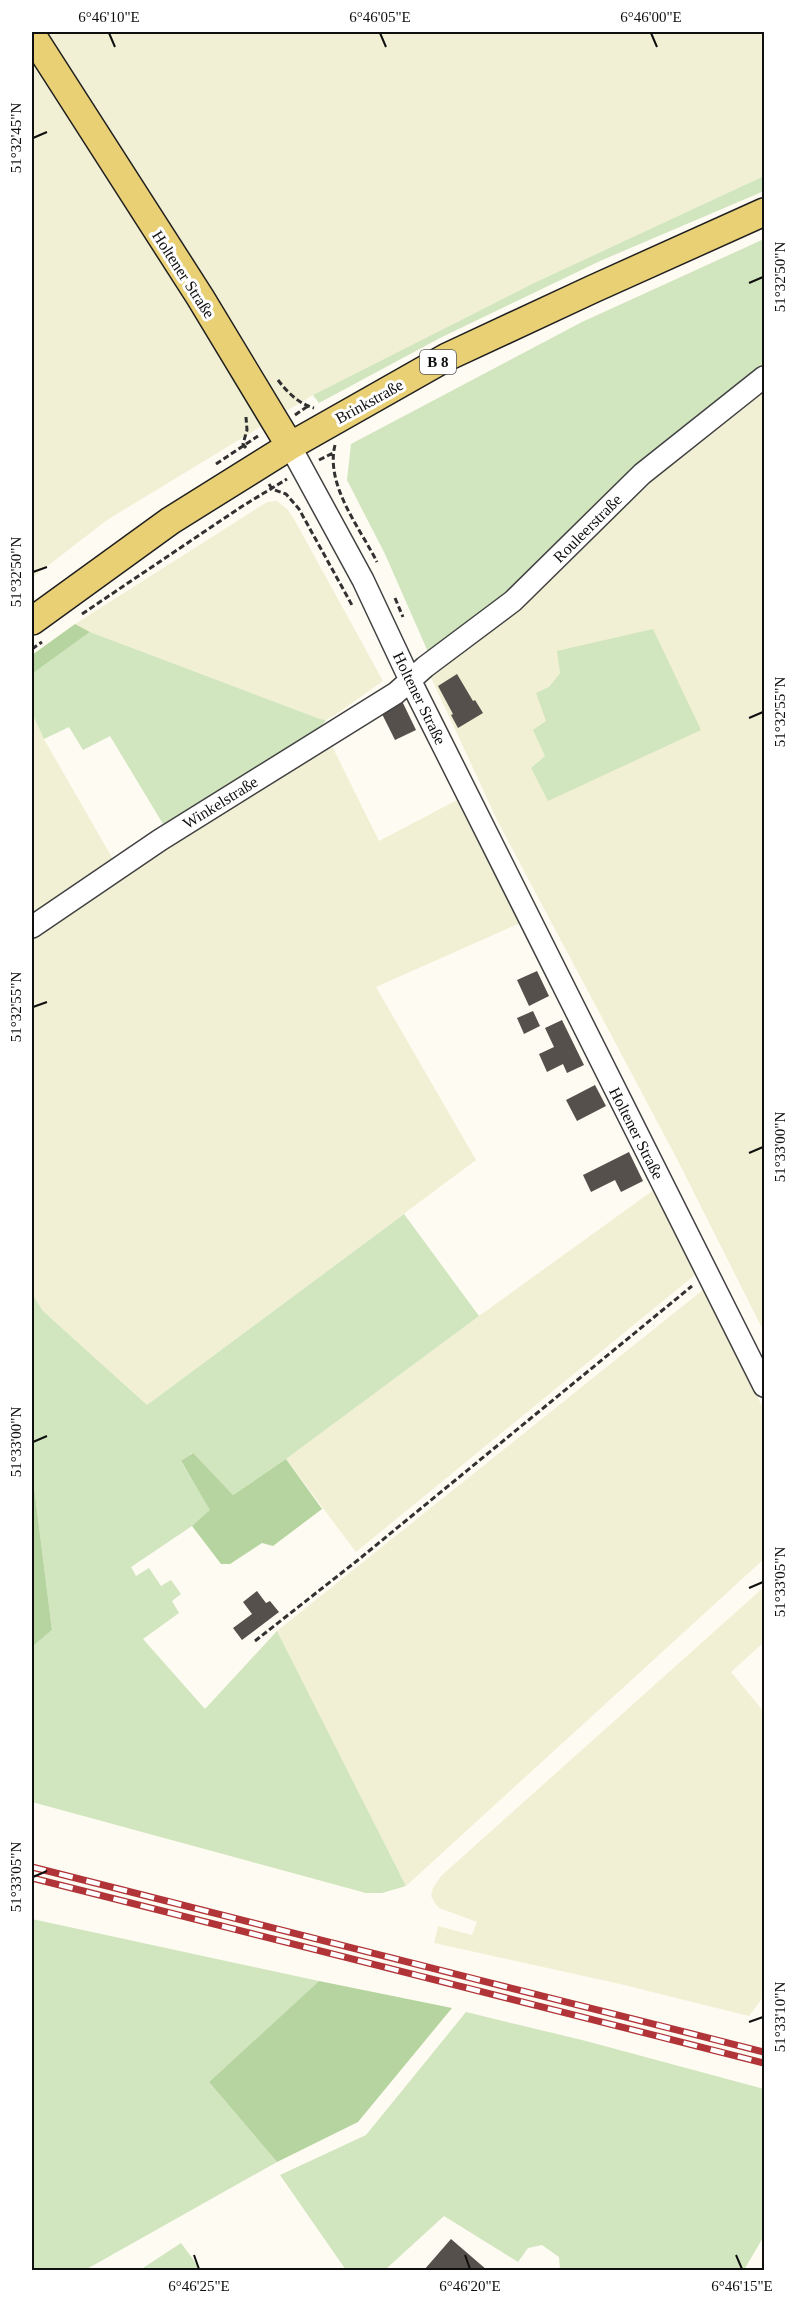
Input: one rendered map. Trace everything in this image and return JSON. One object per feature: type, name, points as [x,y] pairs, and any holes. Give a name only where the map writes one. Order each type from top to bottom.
[{"type":"main road","name":"Holtener Straße","points":[[32,35],[200,297],[290,446]]},
{"type":"main road","name":"Brinkstraße","points":[[41,628],[170,521],[290,446],[447,357],[593,288],[765,212]]},
{"type":"street","name":"Rouleerstraße","points":[[410,680],[513,601],[642,474],[765,377]]},
{"type":"street","name":"Holtener Straße","points":[[290,446],[363,580],[410,680],[765,1386]]},
{"type":"street","name":"Winkelstraße","points":[[32,927],[160,840],[396,693],[410,680]]},
{"type":"path","points":[[245,415],[247,430],[243,444],[272,489],[286,494],[299,509],[357,615]]},
{"type":"path","points":[[80,616],[241,507],[333,453]]},
{"type":"path","points":[[32,649],[41,628]]},
{"type":"path","points":[[255,1641],[358,1560],[708,1274]]},
{"type":"green space","points":[[32,32],[764,32],[764,176],[534,283],[313,395],[107,520],[32,578]]},
{"type":"green space","points":[[764,176],[764,191],[600,261],[440,338],[319,403],[313,395],[534,283]]},
{"type":"green space","points":[[764,239],[764,367],[491,605],[428,652],[385,554],[347,480],[351,444],[582,322]]},
{"type":"green space","points":[[764,388],[764,1117],[762,1119],[764,1124],[764,1332],[676,1157],[498,822],[428,671],[643,483]],"holes":[[[560,673],[548,800],[531,768],[545,756],[549,687]]]},
{"type":"green space","points":[[277,501],[294,519],[383,681],[335,715],[326,720],[320,719],[90,632],[75,624],[267,502]]},
{"type":"green space","points":[[75,624],[90,632],[32,674],[32,655]]},
{"type":"green space","points":[[653,629],[701,730],[548,801],[531,768],[545,756],[533,730],[546,721],[536,693],[549,687],[560,673],[557,651]]},
{"type":"green space","points":[[90,632],[326,720],[314,736],[163,824],[110,736],[83,750],[69,727],[44,739],[32,713],[32,674]]},
{"type":"green space","points":[[32,713],[44,739],[114,861],[32,915]]},
{"type":"green space","points":[[330,742],[379,841],[459,799],[520,923],[376,987],[476,1160],[147,1405],[43,1311],[32,1294],[32,936]]},
{"type":"green space","points":[[655,1189],[696,1274],[356,1552],[286,1459]]},
{"type":"green space","points":[[404,1214],[479,1316],[286,1459],[233,1495],[192,1453],[181,1462],[211,1510],[192,1526],[131,1567],[136,1576],[149,1568],[161,1586],[171,1580],[181,1594],[172,1601],[179,1613],[143,1639],[205,1709],[277,1631],[406,1886],[382,1893],[366,1893],[32,1802],[32,1647],[52,1630],[32,1471],[32,1294],[43,1311],[147,1405]]},
{"type":"green space","points":[[704,1289],[764,1410],[764,1559],[406,1886],[277,1631]]},
{"type":"green space","points":[[193,1453],[233,1495],[286,1459],[322,1509],[273,1546],[262,1543],[230,1564],[221,1564],[192,1526],[210,1510],[181,1461]]},
{"type":"green space","points":[[32,1471],[52,1630],[32,1647]]},
{"type":"green space","points":[[764,1587],[764,1642],[731,1672],[764,1712],[764,1996],[749,2016],[620,1984],[434,1943],[438,1926],[472,1935],[477,1922],[439,1908],[435,1903],[431,1896],[441,1876]]},
{"type":"green space","points":[[32,1919],[319,1981],[209,2082],[277,2162],[85,2270],[32,2270]]},
{"type":"green space","points":[[319,1981],[452,2008],[358,2122],[277,2162],[209,2082]]},
{"type":"green space","points":[[466,2012],[586,2041],[764,2089],[764,2236],[744,2270],[560,2270],[559,2257],[542,2245],[528,2248],[518,2262],[444,2216],[386,2269],[346,2270],[280,2175],[366,2135]]},
{"type":"green space","points":[[181,2243],[201,2270],[140,2270]]},
{"type":"building","points":[[457,674],[483,713],[458,728],[438,686]]},
{"type":"building","points":[[402,701],[416,730],[395,740],[381,712]]},
{"type":"building","points":[[537,971],[549,996],[529,1006],[517,980]]},
{"type":"building","points":[[533,1011],[540,1026],[524,1034],[517,1018]]},
{"type":"building","points":[[562,1020],[584,1065],[567,1073],[563,1064],[547,1072],[539,1054],[554,1047],[545,1028]]},
{"type":"building","points":[[595,1085],[606,1106],[577,1121],[566,1100]]},
{"type":"building","points":[[629,1152],[643,1181],[621,1192],[615,1180],[591,1192],[583,1175]]},
{"type":"building","points":[[257,1591],[266,1603],[270,1601],[279,1612],[242,1640],[233,1628],[252,1614],[243,1602]]},
{"type":"building","points":[[451,2239],[487,2270],[424,2270]]},
{"type":"railway","points":[[32,1867],[764,2052]]},
{"type":"railway","points":[[32,1878],[764,2063]]}]
